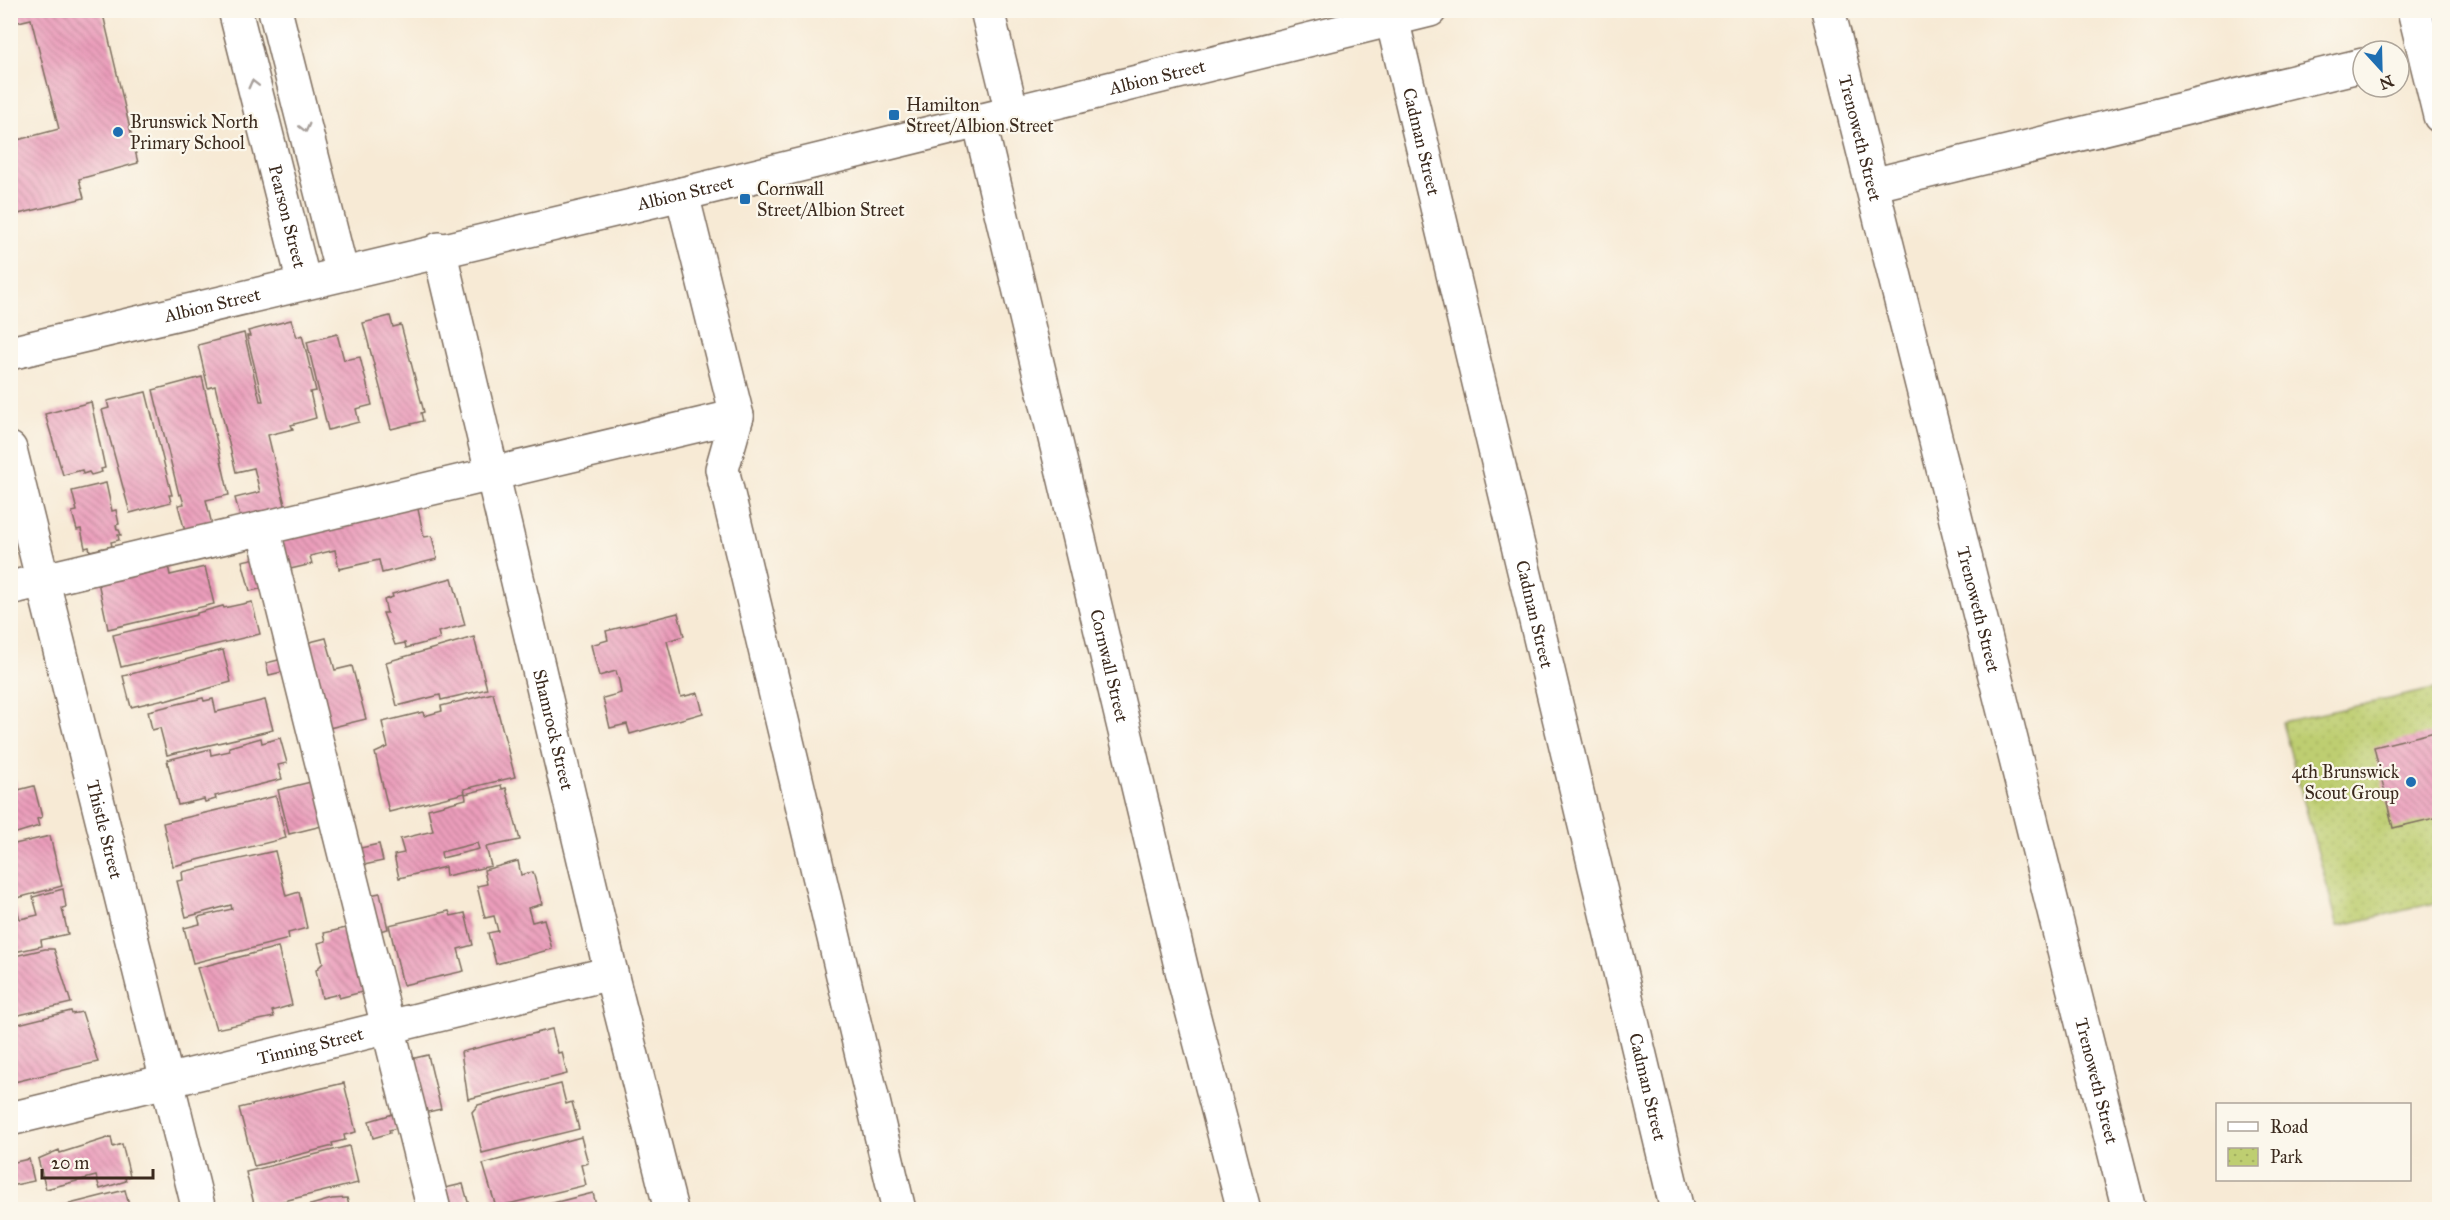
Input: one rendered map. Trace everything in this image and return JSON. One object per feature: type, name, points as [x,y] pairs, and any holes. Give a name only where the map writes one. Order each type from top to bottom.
[{"type":"street","name":"Pearson Street","points":[[235,10],[304,283]]},
{"type":"street","points":[[275,10],[342,274]]},
{"type":"street","points":[[987,10],[1012,113]]},
{"type":"street","name":"Albion Street","points":[[10,353],[439,249],[682,194],[1430,10]]},
{"type":"street","name":"Trenoweth Street","points":[[1828,10],[2129,1209]]},
{"type":"street","points":[[2414,10],[2421,51],[2439,116]]},
{"type":"street","name":"Cadman Street","points":[[1392,19],[1677,1209]]},
{"type":"street","points":[[1872,184],[2351,69]]},
{"type":"street","name":"Cornwall Street","points":[[979,120],[1185,983],[1244,1209]]},
{"type":"street","points":[[682,194],[737,416],[722,469],[899,1209]]},
{"type":"street","name":"Shamrock Street","points":[[439,249],[611,973],[671,1209]]},
{"type":"street","points":[[10,588],[493,476],[737,416]]},
{"type":"street","name":"Thistle Street","points":[[10,448],[199,1209]]},
{"type":"street","points":[[263,528],[434,1209]]},
{"type":"street","name":"Tinning Street","points":[[10,1119],[611,973]]},
{"type":"green space","points":[[2439,688],[2439,902],[2338,926],[2282,722]]},
{"type":"building","points":[[10,10],[102,10],[138,163],[79,179],[84,198],[10,216],[10,142],[59,129],[31,19],[10,24]]},
{"type":"building","points":[[390,316],[393,327],[401,325],[424,412],[421,413],[423,421],[391,429],[363,323]]},
{"type":"building","points":[[291,320],[297,337],[302,335],[316,391],[310,392],[316,418],[291,425],[293,429],[268,435],[287,513],[242,524],[235,498],[260,492],[254,468],[236,472],[215,386],[208,388],[198,345],[244,333],[260,401],[263,401],[247,336],[250,336],[248,331]]},
{"type":"building","points":[[337,334],[344,360],[360,357],[372,405],[356,409],[359,422],[328,430],[307,342]]},
{"type":"building","points":[[202,377],[229,495],[206,500],[214,533],[187,539],[178,505],[184,504],[181,494],[179,495],[153,390]]},
{"type":"building","points":[[146,392],[172,495],[169,495],[171,502],[130,513],[102,410],[109,408],[107,401]]},
{"type":"building","points":[[91,402],[105,468],[101,469],[102,472],[91,475],[89,472],[83,474],[82,470],[63,475],[45,414]]},
{"type":"building","points":[[106,483],[112,511],[116,510],[119,524],[116,525],[117,530],[121,535],[118,535],[119,540],[111,542],[112,546],[90,551],[89,547],[85,548],[81,529],[77,530],[72,512],[77,511],[72,491]]},
{"type":"building","points":[[416,500],[424,537],[432,536],[437,559],[382,573],[379,560],[339,569],[335,550],[310,556],[312,564],[286,570],[280,546],[289,530]]},
{"type":"building","points":[[265,556],[272,586],[250,591],[242,561]]},
{"type":"building","points":[[167,561],[170,575],[205,567],[214,604],[108,629],[97,577]]},
{"type":"building","points":[[452,578],[465,625],[438,632],[440,639],[406,648],[405,643],[395,645],[383,613],[387,613],[384,600],[393,597],[392,594]]},
{"type":"building","points":[[252,602],[260,634],[121,667],[113,635],[197,615],[197,613],[223,606],[224,608]]},
{"type":"building","points":[[678,613],[684,636],[667,641],[681,697],[698,693],[703,713],[630,734],[627,724],[610,728],[603,698],[621,693],[619,681],[616,671],[599,676],[591,645],[608,640],[606,631]]},
{"type":"building","points":[[474,637],[487,689],[441,700],[440,695],[397,706],[386,662]]},
{"type":"building","points":[[326,638],[335,670],[352,666],[366,719],[325,729],[302,644]]},
{"type":"building","points":[[223,650],[231,682],[165,701],[164,699],[131,707],[123,676]]},
{"type":"building","points":[[287,658],[290,670],[269,675],[266,663]]},
{"type":"building","points":[[493,693],[515,777],[464,789],[465,793],[389,812],[375,753],[388,747],[382,722],[423,712],[424,716],[442,711],[441,706]]},
{"type":"building","points":[[203,698],[204,701],[213,699],[216,712],[265,700],[273,730],[167,755],[160,728],[152,730],[148,711]]},
{"type":"building","name":"4th Brunswick Scout Group","points":[[2439,731],[2439,817],[2393,828],[2374,747]]},
{"type":"building","points":[[261,738],[262,743],[280,738],[287,763],[278,765],[282,779],[215,796],[216,799],[205,802],[204,799],[178,805],[167,760],[210,749],[211,755],[230,751],[229,747]]},
{"type":"building","points":[[16,780],[18,790],[34,786],[42,817],[37,819],[39,826],[10,835],[10,782]]},
{"type":"building","points":[[319,780],[330,824],[289,834],[278,790]]},
{"type":"building","points":[[501,785],[502,789],[506,788],[520,840],[486,847],[491,866],[446,876],[445,867],[399,878],[394,855],[404,853],[400,839],[433,831],[428,809],[466,799],[465,794]],"holes":[[[477,843],[479,849],[442,858],[441,852]]]},
{"type":"building","points":[[276,796],[286,838],[173,866],[163,823]]},
{"type":"building","points":[[50,836],[62,886],[10,900],[10,845]]},
{"type":"building","points":[[379,844],[383,861],[359,866],[356,849]]},
{"type":"building","points":[[275,851],[286,896],[299,892],[307,928],[288,933],[289,939],[193,963],[184,928],[200,924],[198,917],[232,909],[231,905],[186,917],[177,881],[183,880],[182,872]]},
{"type":"building","points":[[518,861],[521,875],[533,872],[542,904],[528,908],[532,922],[544,919],[552,949],[496,964],[488,933],[498,931],[494,916],[485,918],[477,886],[487,884],[484,870]]},
{"type":"building","points":[[63,889],[66,907],[62,908],[68,934],[41,940],[42,946],[10,953],[10,910],[17,909],[20,919],[38,915],[33,897]]},
{"type":"building","points":[[380,893],[388,929],[374,932],[365,896]]},
{"type":"building","points":[[449,911],[451,916],[465,913],[473,945],[458,949],[464,971],[403,985],[389,925]]},
{"type":"building","points":[[355,926],[370,990],[339,998],[339,994],[322,998],[316,970],[323,963],[318,943],[326,941],[324,933]]},
{"type":"building","points":[[278,947],[292,1005],[272,1011],[274,1017],[216,1029],[197,968]]},
{"type":"building","points":[[54,949],[71,1003],[10,1017],[10,957]]},
{"type":"building","points":[[71,1011],[72,1014],[82,1012],[98,1062],[10,1083],[10,1026]]},
{"type":"building","points":[[552,1029],[558,1053],[562,1052],[567,1074],[468,1099],[461,1052]]},
{"type":"building","points":[[428,1055],[441,1109],[419,1114],[406,1060]]},
{"type":"building","points":[[344,1083],[356,1132],[344,1135],[345,1140],[332,1143],[333,1146],[254,1166],[239,1108]]},
{"type":"building","points":[[561,1084],[566,1104],[572,1102],[579,1129],[482,1153],[472,1112],[478,1105]]},
{"type":"building","points":[[393,1114],[397,1128],[389,1130],[390,1133],[373,1138],[369,1121]]},
{"type":"building","points":[[111,1137],[113,1147],[122,1144],[130,1176],[125,1178],[126,1181],[100,1189],[96,1176],[46,1189],[38,1159],[59,1150],[60,1153]]},
{"type":"building","points":[[581,1137],[588,1163],[581,1165],[586,1185],[496,1207],[483,1164]]},
{"type":"building","points":[[349,1146],[358,1183],[255,1208],[246,1172]]},
{"type":"building","points":[[29,1159],[34,1181],[10,1186],[10,1163]]},
{"type":"building","points":[[463,1184],[470,1209],[441,1209],[436,1190]]},
{"type":"building","points":[[125,1190],[130,1209],[50,1209]]},
{"type":"building","points":[[593,1193],[597,1209],[529,1209]]},
{"type":"building","points":[[347,1198],[350,1209],[296,1209],[332,1199]]},
{"type":"place","name":"Hamilton Street/Albion Street","points":[[894,115]]},
{"type":"place","name":"Brunswick North Primary School","points":[[118,132]]},
{"type":"place","name":"Cornwall Street/Albion Street","points":[[745,199]]},
{"type":"place","name":"4th Brunswick Scout Group","points":[[2411,782]]}]
